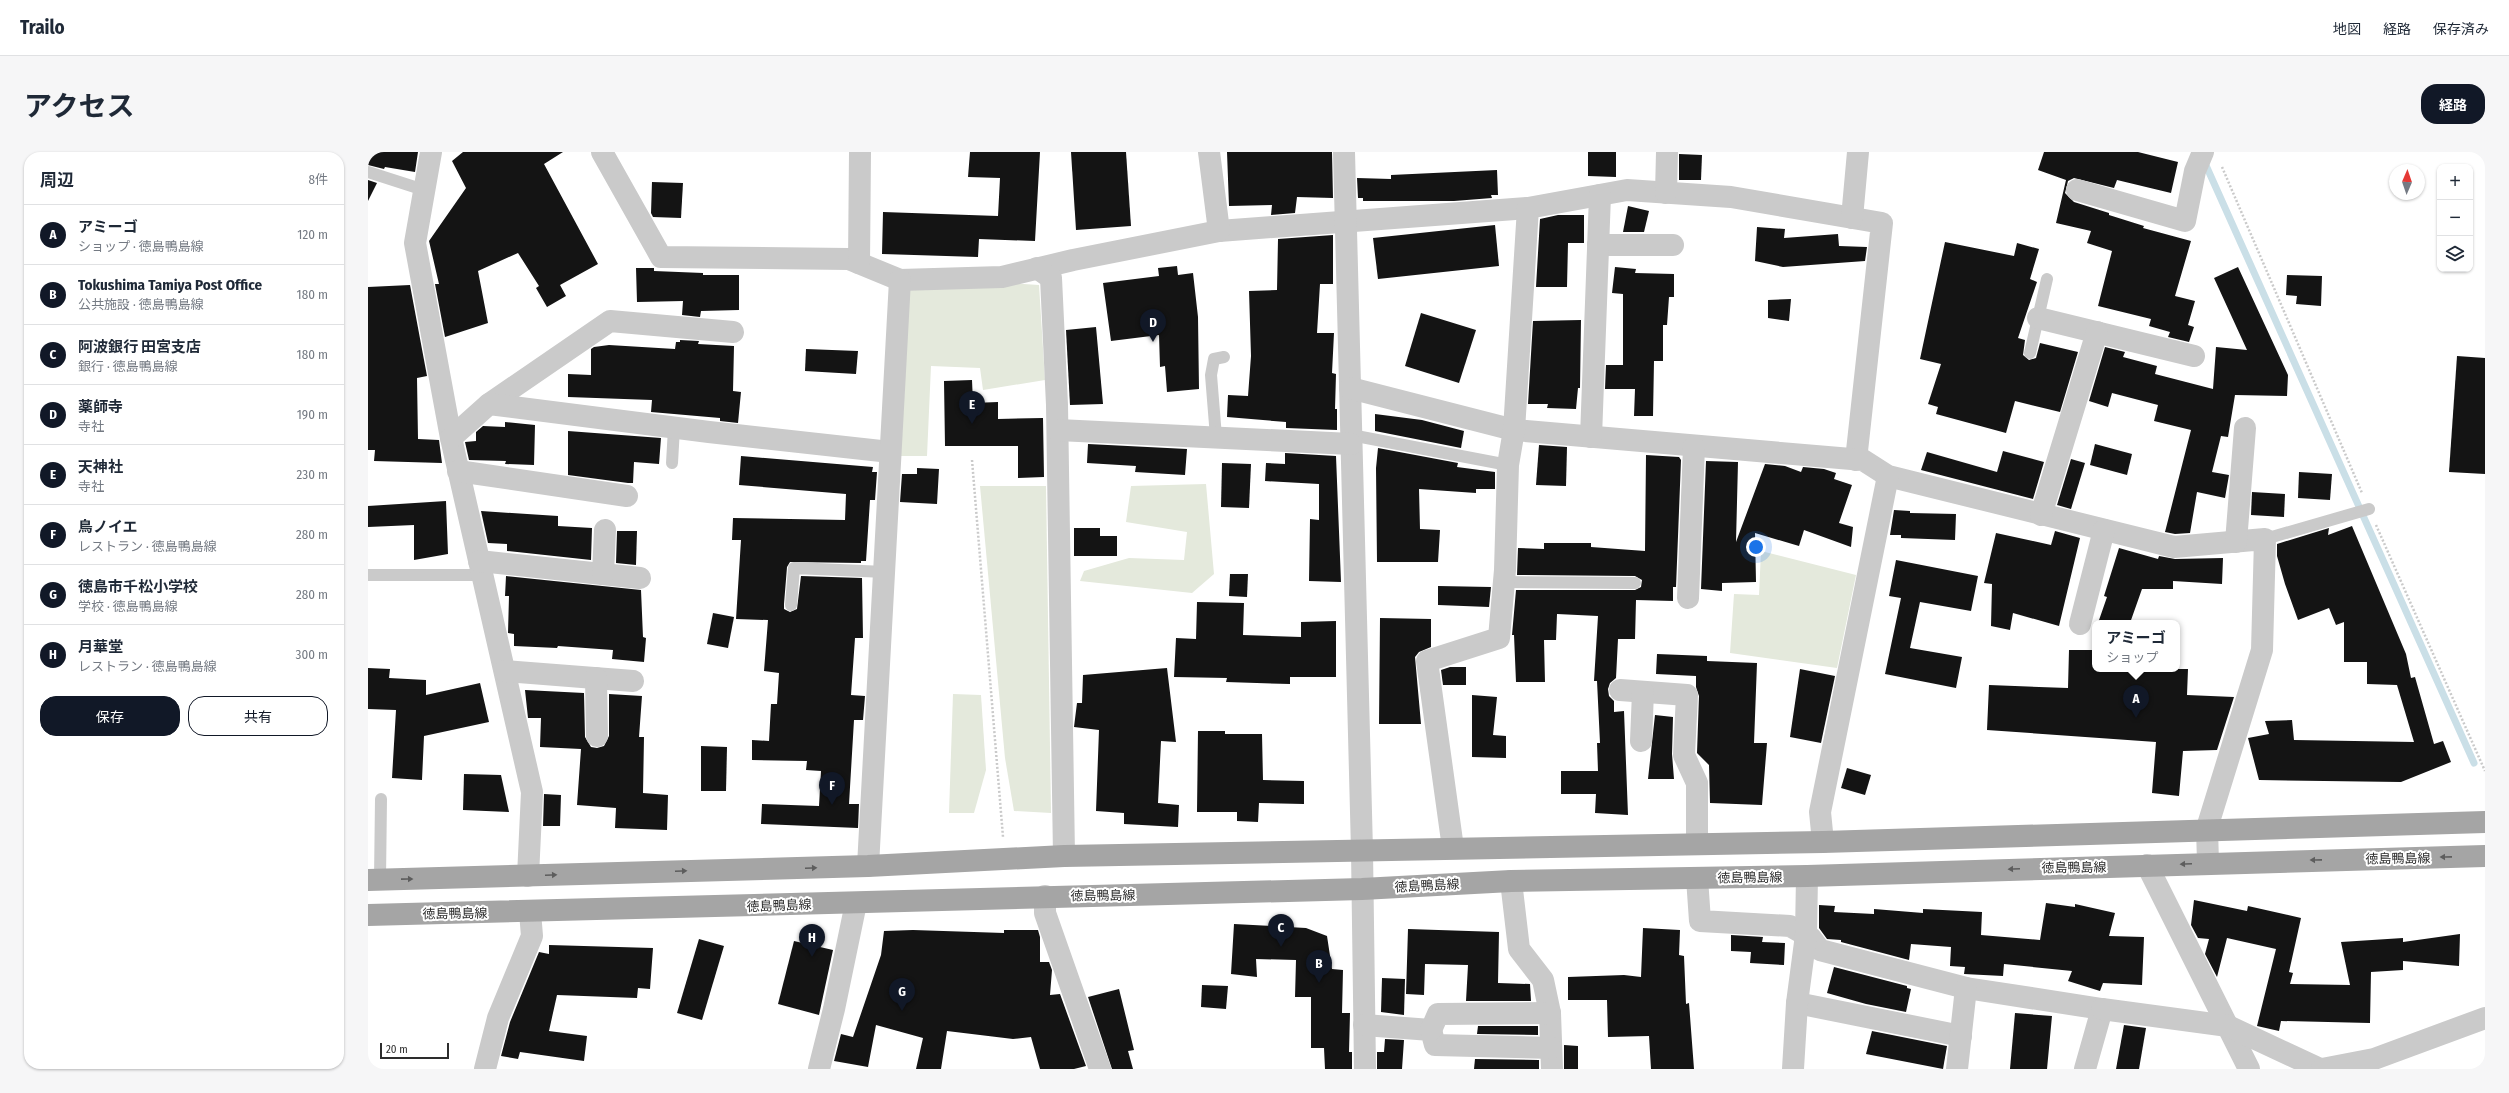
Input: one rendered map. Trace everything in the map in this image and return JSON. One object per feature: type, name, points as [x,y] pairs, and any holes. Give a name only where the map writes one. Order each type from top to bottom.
[{"type":"main road","points":[[374,879],[868,866],[1064,856],[1823,842],[2208,828],[2485,822]]},
{"type":"main road","name":"徳島鴨島線","points":[[368,915],[856,903],[1045,896],[1362,889],[1511,881],[1807,876],[2485,856]]},
{"type":"street","points":[[431,152],[415,243],[458,471],[532,792],[528,876]]},
{"type":"street","points":[[602,152],[662,257],[849,258],[900,280],[1002,277],[1037,268],[1219,231],[1345,221],[1391,220],[1490,209],[1528,208],[1627,190],[1731,198],[1882,223],[1856,460]]},
{"type":"street","points":[[859,263],[860,152]]},
{"type":"street","points":[[1209,152],[1219,231]]},
{"type":"street","points":[[1344,152],[1362,851],[1364,1069]]},
{"type":"street","points":[[1666,192],[1667,152]]},
{"type":"street","points":[[1852,218],[1858,152]]},
{"type":"street","points":[[2077,190],[2185,221],[2195,171],[2211,156]]},
{"type":"street","points":[[1591,437],[1600,195]]},
{"type":"street","points":[[1453,848],[1427,662],[1499,638],[1504,582],[1508,464],[1514,430],[1528,208]]},
{"type":"street","points":[[1598,245],[1673,245]]},
{"type":"street","points":[[1037,268],[1051,278],[1058,430],[1064,856]]},
{"type":"street","points":[[868,866],[900,280]]},
{"type":"street","points":[[2038,318],[2194,356]]},
{"type":"street","points":[[451,438],[489,404],[610,322],[733,332]]},
{"type":"street","points":[[2041,515],[2097,332]]},
{"type":"street","points":[[1350,388],[1514,430],[1694,447],[1863,460],[1888,476],[2174,547],[2264,539],[2262,650],[2208,828],[2208,863]]},
{"type":"street","points":[[489,404],[674,428],[890,452]]},
{"type":"street","points":[[2236,542],[2245,428]]},
{"type":"street","points":[[1058,430],[1216,437],[1351,439]]},
{"type":"street","points":[[1688,598],[1694,447]]},
{"type":"street","points":[[458,471],[627,496]]},
{"type":"street","points":[[1823,842],[1820,812],[1888,476]]},
{"type":"street","points":[[604,574],[605,530]]},
{"type":"street","points":[[2080,624],[2104,530]]},
{"type":"street","points":[[481,568],[604,574],[640,578]]},
{"type":"street","points":[[505,671],[633,681]]},
{"type":"street","points":[[596,678],[597,736]]},
{"type":"street","points":[[1620,690],[1687,695],[1684,755],[1697,783],[1697,844]]},
{"type":"street","points":[[1642,741],[1643,692]]},
{"type":"street","points":[[2147,865],[2249,1069]]},
{"type":"street","points":[[1793,1069],[1797,1003],[1806,936],[1807,876]]},
{"type":"street","points":[[1697,878],[1700,922],[1790,926],[1811,938],[1820,950],[1966,988],[2102,1009],[2228,1026],[2321,1069],[2374,1059],[2485,1018]]},
{"type":"street","points":[[1511,881],[1519,949],[1543,980],[1550,1013],[1552,1058],[1435,1045],[1431,1030],[1438,1014],[1550,1013]]},
{"type":"street","points":[[1045,896],[1045,914],[1100,1069]]},
{"type":"street","points":[[819,1069],[834,1009],[856,903]]},
{"type":"street","points":[[485,1069],[498,1018],[532,936],[530,912]]},
{"type":"street","points":[[1958,1069],[1966,988]]},
{"type":"street","points":[[1797,1003],[1961,1036]]},
{"type":"street","points":[[2085,1069],[2102,1009]]},
{"type":"street","points":[[1364,1025],[1431,1030]]},
{"type":"lane","points":[[368,172],[424,190]]},
{"type":"lane","points":[[2030,353],[2047,279]]},
{"type":"lane","points":[[1216,437],[1211,375],[1214,359],[1224,357]]},
{"type":"lane","points":[[672,463],[674,428]]},
{"type":"lane","points":[[1351,439],[1508,464]]},
{"type":"lane","points":[[2264,539],[2369,509]]},
{"type":"lane","points":[[368,575],[481,568]]},
{"type":"lane","points":[[791,605],[794,568],[885,572]]},
{"type":"lane","points":[[1504,582],[1635,583]]},
{"type":"lane","points":[[374,879],[381,799]]},
{"type":"path","points":[[2211,156],[2258,255],[2485,771]]},
{"type":"path","points":[[972,460],[1003,827],[1004,859]]},
{"type":"shaded area","points":[[1009,283],[1039,285],[1045,380],[983,390],[980,368],[931,366],[927,456],[895,456],[910,285]]},
{"type":"shaded area","points":[[1206,484],[1214,574],[1192,593],[1080,581],[1084,571],[1129,558],[1184,560],[1187,532],[1126,522],[1131,486]]},
{"type":"shaded area","points":[[980,486],[1046,486],[1051,813],[1014,811],[1005,758]]},
{"type":"shaded area","points":[[1761,551],[1856,575],[1837,668],[1730,653],[1734,594],[1759,595]]},
{"type":"shaded area","points":[[953,694],[981,695],[986,770],[974,813],[949,813]]},
{"type":"building","points":[[368,152],[418,152],[415,172],[385,167],[384,169],[368,165]]},
{"type":"building","points":[[463,152],[563,152],[544,164],[598,264],[560,285],[566,296],[547,307],[536,288],[539,286],[518,253],[478,271],[488,323],[445,337],[435,284],[439,284],[429,241],[466,188],[452,161]]},
{"type":"building","points":[[970,152],[1040,152],[1035,241],[979,239],[978,257],[882,254],[883,212],[998,216],[1000,178],[968,177]]},
{"type":"building","points":[[1071,152],[1126,152],[1131,226],[1076,230]]},
{"type":"building","points":[[1227,152],[1332,152],[1333,198],[1297,197],[1295,213],[1271,215],[1272,205],[1229,206]]},
{"type":"building","points":[[1588,152],[1616,152],[1616,177],[1588,176]]},
{"type":"building","points":[[2044,152],[2138,152],[2178,162],[2171,193],[2117,180],[2114,188],[2074,178],[2068,181],[2065,193],[2074,202],[2144,226],[2143,228],[2191,241],[2175,296],[2195,301],[2188,325],[2194,327],[2189,342],[2168,337],[2170,332],[2149,326],[2151,319],[2098,306],[2112,251],[2087,243],[2091,231],[2056,223],[2066,180],[2038,170]]},
{"type":"building","points":[[1679,154],[1702,155],[1701,180],[1679,180]]},
{"type":"building","points":[[1497,170],[1498,195],[1491,195],[1492,198],[1454,201],[1363,201],[1363,198],[1358,198],[1357,178],[1391,179],[1391,175]]},
{"type":"building","points":[[368,180],[377,183],[368,201]]},
{"type":"building","points":[[652,182],[683,183],[681,218],[653,217],[651,213]]},
{"type":"building","points":[[1628,206],[1649,211],[1644,232],[1623,232]]},
{"type":"building","points":[[1558,215],[1584,215],[1584,243],[1568,243],[1567,287],[1536,287],[1540,219]]},
{"type":"building","points":[[1495,225],[1499,266],[1378,279],[1373,238]]},
{"type":"building","points":[[1757,227],[1785,229],[1784,238],[1838,234],[1839,246],[1867,247],[1865,261],[1783,267],[1755,261]]},
{"type":"building","points":[[1333,235],[1333,284],[1320,284],[1317,333],[1334,333],[1332,373],[1336,374],[1335,409],[1337,409],[1337,430],[1286,428],[1286,422],[1227,417],[1228,395],[1248,396],[1251,356],[1249,291],[1277,290],[1278,239]]},
{"type":"building","points":[[1945,242],[2014,256],[2017,243],[2039,249],[2030,279],[2037,282],[2018,338],[2025,340],[2023,355],[2029,360],[2036,358],[2040,343],[2078,352],[2060,412],[2015,401],[2006,433],[1936,414],[1938,407],[1928,404],[1941,364],[1920,359]]},
{"type":"building","points":[[1177,266],[1178,275],[1193,273],[1198,317],[1199,389],[1167,392],[1165,366],[1160,367],[1159,335],[1111,341],[1103,283],[1159,276],[1158,268]]},
{"type":"building","points":[[1615,267],[1636,269],[1635,273],[1674,274],[1674,297],[1669,297],[1667,325],[1663,325],[1663,361],[1654,361],[1653,416],[1634,416],[1635,389],[1605,389],[1606,365],[1623,365],[1623,294],[1612,293]]},
{"type":"building","points":[[2238,267],[2288,375],[2287,396],[2235,395],[2228,437],[2221,436],[2212,472],[2229,475],[2225,498],[2197,492],[2190,533],[2175,534],[2165,532],[2191,430],[2154,421],[2158,405],[2112,393],[2108,407],[2089,401],[2105,347],[2125,352],[2123,357],[2157,366],[2155,374],[2213,389],[2216,347],[2247,350],[2214,278]]},
{"type":"building","points":[[636,268],[654,268],[654,271],[703,273],[703,275],[739,275],[739,310],[701,311],[700,317],[682,315],[683,301],[637,302]]},
{"type":"building","points":[[2287,275],[2322,276],[2321,306],[2296,304],[2297,296],[2286,295]]},
{"type":"building","points":[[410,285],[427,376],[417,378],[418,439],[439,440],[442,463],[374,461],[375,450],[368,450],[368,287]]},
{"type":"building","points":[[1791,299],[1789,321],[1768,318],[1768,300]]},
{"type":"building","points":[[1421,313],[1476,330],[1459,383],[1405,366]]},
{"type":"building","points":[[1581,320],[1580,388],[1578,388],[1576,409],[1547,408],[1548,404],[1528,404],[1533,321]]},
{"type":"building","points":[[1096,327],[1103,404],[1070,405],[1066,330]]},
{"type":"building","points":[[680,340],[699,341],[698,344],[734,346],[733,391],[741,392],[738,423],[720,421],[720,418],[651,412],[652,400],[568,397],[568,374],[591,375],[591,349],[594,347],[609,345],[675,349],[676,342],[680,342]]},
{"type":"building","points":[[806,349],[858,351],[856,374],[805,371]]},
{"type":"building","points":[[2457,356],[2485,358],[2485,474],[2449,472]]},
{"type":"building","points":[[972,380],[973,403],[998,402],[998,419],[1043,418],[1044,477],[1018,478],[1018,446],[945,446],[944,381]]},
{"type":"building","points":[[1375,414],[1422,420],[1464,431],[1461,448],[1375,431]]},
{"type":"building","points":[[505,422],[535,425],[534,465],[505,464],[506,461],[469,460],[465,442],[476,441],[476,432],[483,426],[505,427]]},
{"type":"building","points":[[568,431],[661,438],[659,464],[634,462],[633,483],[568,475]]},
{"type":"building","points":[[1088,444],[1187,449],[1185,475],[1135,472],[1136,466],[1087,463]]},
{"type":"building","points":[[2095,444],[2132,454],[2127,475],[2090,465]]},
{"type":"building","points":[[1539,445],[1567,447],[1566,486],[1536,485]]},
{"type":"building","points":[[1378,448],[1458,463],[1457,467],[1495,472],[1495,489],[1476,489],[1476,493],[1419,489],[1420,529],[1440,530],[1438,562],[1377,562],[1376,468]]},
{"type":"building","points":[[2003,451],[2044,462],[2033,499],[1921,470],[1927,452],[1997,472]]},
{"type":"building","points":[[1285,453],[1336,456],[1341,582],[1309,581],[1310,519],[1319,520],[1319,484],[1265,481],[1266,463],[1285,464]]},
{"type":"building","points":[[1646,455],[1679,457],[1681,460],[1676,587],[1673,587],[1673,601],[1636,600],[1635,639],[1618,639],[1616,678],[1610,683],[1608,689],[1609,696],[1614,701],[1614,712],[1624,711],[1628,815],[1595,813],[1596,794],[1561,794],[1561,771],[1598,771],[1597,743],[1600,743],[1597,681],[1594,681],[1598,616],[1557,614],[1556,640],[1544,640],[1545,682],[1516,682],[1514,635],[1512,635],[1516,590],[1635,590],[1641,587],[1642,580],[1635,576],[1517,575],[1518,548],[1544,549],[1544,543],[1591,543],[1591,547],[1645,551]]},
{"type":"building","points":[[741,456],[873,467],[872,472],[877,472],[875,500],[870,500],[866,561],[861,561],[861,563],[790,562],[787,567],[784,604],[784,609],[790,612],[797,609],[801,576],[862,578],[863,638],[855,638],[851,695],[865,696],[863,720],[854,720],[849,804],[859,804],[858,828],[761,824],[762,804],[819,806],[821,771],[806,770],[807,761],[752,760],[752,740],[769,741],[771,704],[777,704],[779,673],[764,671],[768,620],[736,619],[741,540],[732,540],[733,518],[845,520],[846,494],[739,485]]},
{"type":"building","points":[[2071,459],[2085,463],[2071,509],[2057,505]]},
{"type":"building","points":[[1706,461],[1738,462],[1736,542],[1765,464],[1785,466],[1801,472],[1803,467],[1824,469],[1836,473],[1834,479],[1852,485],[1839,523],[1853,527],[1851,547],[1804,530],[1799,546],[1755,533],[1756,582],[1722,583],[1722,591],[1701,589]]},
{"type":"building","points":[[1222,463],[1251,464],[1249,508],[1221,507]]},
{"type":"building","points":[[917,468],[939,469],[937,504],[900,502],[902,474],[917,474]]},
{"type":"building","points":[[2299,472],[2332,474],[2330,500],[2298,498]]},
{"type":"building","points":[[2252,492],[2285,494],[2284,517],[2251,515]]},
{"type":"building","points":[[446,501],[448,554],[414,560],[414,525],[368,527],[368,506]]},
{"type":"building","points":[[1894,510],[1910,511],[1910,513],[1956,514],[1955,540],[1901,538],[1901,535],[1890,535]]},
{"type":"building","points":[[481,511],[558,516],[558,526],[592,528],[591,560],[507,551],[507,544],[488,543]]},
{"type":"building","points":[[2352,526],[2406,654],[2411,678],[2415,677],[2434,744],[2443,741],[2451,762],[2401,782],[2259,780],[2248,738],[2269,734],[2265,721],[2292,720],[2294,740],[2414,742],[2397,685],[2367,684],[2367,662],[2344,662],[2344,622],[2336,625],[2329,608],[2298,620],[2285,584],[2277,556],[2277,544],[2329,528],[2328,535]]},
{"type":"building","points":[[1074,528],[1100,528],[1100,536],[1117,536],[1117,556],[1074,556]]},
{"type":"building","points":[[617,531],[637,531],[636,565],[616,563]]},
{"type":"building","points":[[2055,531],[2080,538],[2059,626],[2013,613],[2010,630],[1991,626],[1992,584],[1984,583],[1996,533],[2051,545]]},
{"type":"building","points":[[2119,548],[2158,559],[2159,556],[2175,559],[2223,558],[2222,584],[2173,581],[2173,589],[2142,589],[2131,620],[2099,620],[2107,597],[2104,596]]},
{"type":"building","points":[[1896,560],[1978,576],[1971,611],[1920,602],[1910,648],[1962,657],[1956,688],[1885,674],[1901,598],[1889,596]]},
{"type":"building","points":[[1230,574],[1248,574],[1247,597],[1229,596]]},
{"type":"building","points":[[506,576],[641,590],[643,637],[646,638],[644,662],[612,659],[613,650],[558,646],[557,648],[514,646],[514,634],[508,633],[509,596],[505,596]]},
{"type":"building","points":[[1438,586],[1491,587],[1489,607],[1438,605]]},
{"type":"building","points":[[1197,602],[1244,603],[1243,635],[1301,637],[1301,622],[1336,621],[1336,677],[1290,677],[1290,684],[1226,682],[1227,678],[1174,677],[1176,638],[1196,639]]},
{"type":"building","points":[[713,613],[734,617],[728,648],[707,644]]},
{"type":"building","points":[[1380,618],[1431,619],[1431,647],[1419,652],[1415,657],[1421,724],[1379,724]]},
{"type":"building","points":[[2069,650],[2092,650],[2092,672],[2180,672],[2180,669],[2188,669],[2187,695],[2234,697],[2217,750],[2183,751],[2179,796],[2152,793],[2156,742],[1987,730],[1989,685],[2068,688]]},
{"type":"building","points":[[1657,654],[1707,656],[1707,661],[1757,663],[1754,743],[1767,743],[1762,805],[1710,803],[1709,765],[1697,753],[1699,696],[1696,687],[1696,676],[1656,674]]},
{"type":"building","points":[[1450,667],[1466,667],[1466,685],[1443,685],[1441,670]]},
{"type":"building","points":[[368,668],[390,669],[389,678],[426,680],[426,695],[480,683],[489,722],[424,736],[422,780],[392,778],[396,710],[368,709]]},
{"type":"building","points":[[1167,668],[1176,742],[1161,741],[1158,803],[1179,805],[1178,827],[1124,824],[1124,813],[1096,811],[1099,730],[1074,727],[1077,703],[1082,703],[1083,675]]},
{"type":"building","points":[[1800,669],[1835,676],[1821,743],[1790,737]]},
{"type":"building","points":[[525,690],[584,693],[585,737],[591,747],[597,748],[604,746],[609,736],[609,694],[642,696],[639,737],[644,737],[643,793],[668,795],[667,830],[615,828],[616,808],[577,805],[581,749],[540,747],[541,718],[528,718]]},
{"type":"building","points":[[1472,695],[1497,697],[1493,735],[1506,736],[1506,758],[1472,757]]},
{"type":"building","points":[[1655,715],[1673,717],[1672,754],[1674,779],[1648,779]]},
{"type":"building","points":[[1198,731],[1225,731],[1225,734],[1262,734],[1263,780],[1304,781],[1304,804],[1259,803],[1258,822],[1237,821],[1237,812],[1197,812]]},
{"type":"building","points":[[701,746],[727,747],[726,791],[701,791]]},
{"type":"building","points":[[1847,768],[1871,775],[1865,795],[1841,788]]},
{"type":"building","points":[[464,774],[501,775],[509,812],[463,810]]},
{"type":"building","points":[[544,794],[561,795],[560,826],[543,826]]},
{"type":"building","points":[[2194,900],[2247,911],[2248,906],[2301,918],[2289,972],[2293,973],[2290,984],[2350,985],[2341,942],[2403,938],[2403,942],[2460,934],[2459,966],[2403,961],[2403,970],[2371,972],[2370,1023],[2281,1021],[2279,1031],[2257,1026],[2276,949],[2227,938],[2217,977],[2205,954],[2209,939],[2198,938],[2191,925]]},
{"type":"building","points":[[2046,903],[2075,907],[2075,904],[2115,913],[2109,936],[2144,937],[2142,985],[2103,983],[2100,991],[2068,981],[2072,971],[2004,964],[2003,976],[1964,974],[1965,967],[1950,966],[1951,947],[1911,944],[1909,960],[1841,942],[1841,940],[1827,939],[1819,928],[1819,905],[1835,906],[1834,912],[1874,914],[1874,909],[1923,913],[1923,909],[1982,912],[1981,935],[2040,940]]},
{"type":"building","points":[[1234,924],[1306,928],[1327,936],[1332,969],[1343,970],[1342,1013],[1350,1013],[1349,1052],[1352,1052],[1352,1069],[1325,1069],[1324,1048],[1311,1048],[1311,997],[1295,997],[1296,960],[1256,959],[1257,977],[1231,974]]},
{"type":"building","points":[[1643,928],[1680,930],[1679,955],[1684,956],[1686,1004],[1689,1003],[1694,1069],[1651,1069],[1649,1036],[1608,1037],[1607,1000],[1568,1000],[1568,977],[1624,975],[1641,977]]},
{"type":"building","points":[[1408,929],[1499,932],[1498,983],[1530,984],[1531,1001],[1466,1001],[1468,965],[1425,964],[1424,995],[1406,994]]},
{"type":"building","points":[[913,930],[1004,933],[1004,930],[1038,930],[1040,937],[1040,962],[1049,962],[1052,970],[1050,995],[1060,994],[1086,1066],[1074,1069],[1040,1069],[1031,1037],[1013,1039],[947,1031],[941,1069],[916,1069],[923,1038],[876,1025],[868,1067],[834,1061],[841,1034],[853,1037],[881,955],[884,931]]},
{"type":"building","points":[[1731,935],[1763,937],[1762,942],[1785,943],[1784,965],[1750,963],[1751,952],[1731,951]]},
{"type":"building","points":[[699,939],[724,946],[702,1020],[677,1013]]},
{"type":"building","points":[[794,941],[833,950],[819,1015],[778,1004]]},
{"type":"building","points":[[549,945],[653,948],[650,989],[638,988],[637,998],[557,995],[549,1031],[587,1036],[584,1061],[520,1052],[518,1059],[501,1056],[510,1022],[539,952],[549,954]]},
{"type":"building","points":[[1834,967],[1907,986],[1907,988],[1911,989],[1906,1012],[1866,1004],[1827,993]]},
{"type":"building","points":[[1382,978],[1405,979],[1404,1015],[1381,1012]]},
{"type":"building","points":[[1202,985],[1228,986],[1226,1009],[1201,1007]]},
{"type":"building","points":[[1119,989],[1134,1050],[1128,1051],[1133,1069],[1112,1069],[1088,997]]},
{"type":"building","points":[[2015,1013],[2052,1016],[2047,1069],[2010,1069]]},
{"type":"building","points":[[2124,1025],[2146,1028],[2139,1069],[2116,1069]]},
{"type":"building","points":[[1478,1026],[1538,1026],[1538,1035],[1477,1034]]},
{"type":"building","points":[[1872,1031],[1947,1046],[1943,1069],[1866,1054]]},
{"type":"building","points":[[1385,1039],[1404,1040],[1402,1069],[1377,1069],[1377,1052],[1384,1052]]},
{"type":"building","points":[[1564,1045],[1578,1046],[1578,1069],[1564,1069]]},
{"type":"building","points":[[1475,1059],[1539,1060],[1539,1069],[1474,1069]]},
{"type":"waterway","points":[[2204,161],[2474,763]]},
{"type":"place","name":"薬師寺","points":[[1153,342]]},
{"type":"place","name":"天神社","points":[[972,424]]},
{"type":"place","name":"アミーゴ","points":[[2136,718]]},
{"type":"place","name":"鳥ノイエ","points":[[832,805]]},
{"type":"place","name":"阿波銀行 田宮支店","points":[[1281,947]]},
{"type":"place","name":"月華堂","points":[[812,957]]},
{"type":"place","name":"Tokushima Tamiya Post Office","points":[[1319,983]]},
{"type":"place","name":"徳島市千松小学校","points":[[902,1011]]}]
